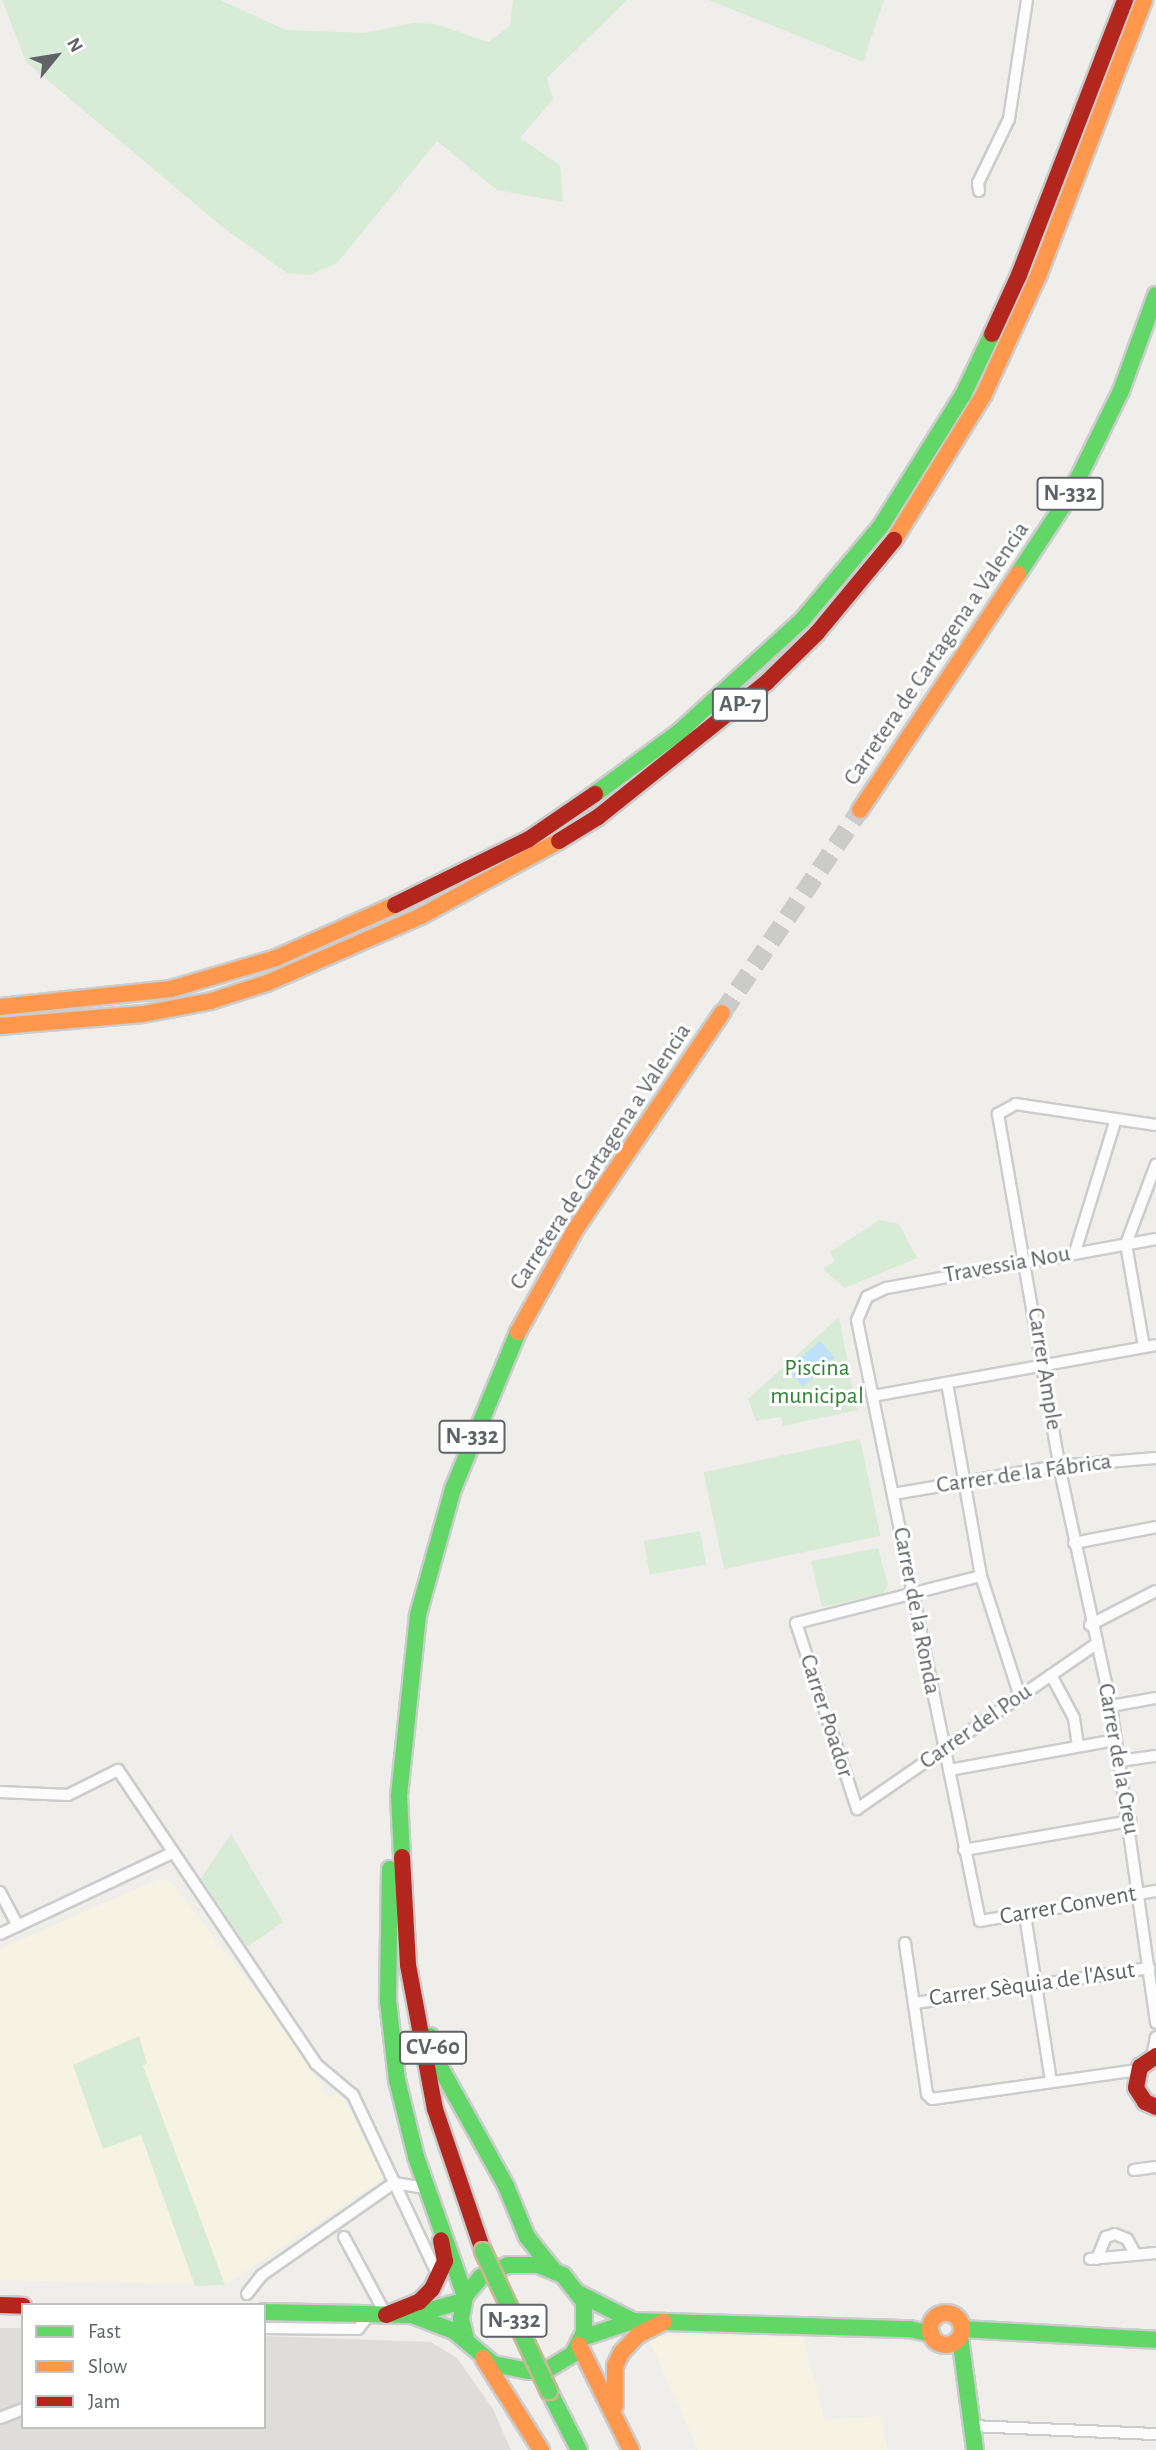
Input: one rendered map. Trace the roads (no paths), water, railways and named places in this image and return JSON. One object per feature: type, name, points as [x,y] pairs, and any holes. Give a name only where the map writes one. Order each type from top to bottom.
[{"type":"main road","name":"AP-7","points":[[0,1007],[171,989],[276,958],[354,925],[450,880],[561,818],[679,732],[744,676],[803,619],[881,526],[962,395],[1019,275],[1125,0]]},
{"type":"main road","name":"AP-7","points":[[0,1026],[144,1014],[211,1001],[267,983],[421,916],[503,875],[598,817],[767,682],[817,633],[891,545],[984,394],[1040,274],[1144,0]]},
{"type":"main road","name":"Carretera de Cartagena a Valencia","points":[[860,810],[1070,495],[1121,391],[1156,295]]},
{"type":"main road","name":"Carretera de Cartagena a Valencia","points":[[579,2450],[483,2251],[439,2122],[414,2008],[399,1796],[411,1665],[436,1543],[503,1360],[575,1230],[722,1013]]},
{"type":"main road","points":[[401,1769],[390,1792],[388,2000],[397,2080],[426,2188],[464,2298],[461,2319],[466,2340]]},
{"type":"main road","name":"CV-60","points":[[399,1796],[408,1842],[421,1997],[431,2043],[527,2237],[555,2272]]},
{"type":"main road","points":[[1154,2056],[1137,2076],[1140,2096],[1156,2107]]},
{"type":"main road","points":[[386,2315],[419,2302],[439,2279],[445,2261],[432,2206]]},
{"type":"main road","points":[[266,2312],[412,2315],[464,2298],[481,2277],[508,2265],[538,2265],[555,2272],[580,2294],[634,2320],[910,2329],[932,2327],[956,2337],[1152,2336]]},
{"type":"main road","points":[[483,2358],[516,2371],[540,2370],[566,2360],[580,2342],[586,2320],[580,2294]]},
{"type":"main road","points":[[0,2305],[21,2306]]},
{"type":"main road","points":[[932,2327],[951,2314],[965,2364],[975,2450]]},
{"type":"main road","points":[[412,2315],[466,2340],[483,2358],[541,2450]]},
{"type":"main road","points":[[580,2342],[634,2320]]},
{"type":"main road","points":[[616,2414],[614,2375],[621,2353],[638,2335],[664,2322]]},
{"type":"main road","points":[[580,2342],[631,2450]]},
{"type":"street","points":[[979,191],[978,183],[1009,119],[1027,0]]},
{"type":"street","name":"Carrer Ample","points":[[1090,1625],[1059,1466],[1027,1262],[998,1114],[1016,1104],[1115,1119]]},
{"type":"street","points":[[1075,1252],[1115,1119],[1156,1125]]},
{"type":"street","points":[[873,1396],[1150,1346],[1126,1244],[1156,1164]]},
{"type":"street","name":"Travessia Nou","points":[[863,1301],[886,1288],[1156,1239]]},
{"type":"street","name":"Carrer de la Ronda","points":[[863,1301],[858,1325],[979,1921]]},
{"type":"street","points":[[947,1383],[981,1576],[1020,1697]]},
{"type":"street","name":"Carrer de la Fábrica","points":[[893,1494],[1059,1466],[1156,1458]]},
{"type":"street","points":[[1074,1542],[1156,1527]]},
{"type":"street","points":[[913,1595],[981,1576]]},
{"type":"street","points":[[1090,1625],[1156,1591]]},
{"type":"street","name":"Carrer Poador","points":[[857,1809],[796,1623],[913,1595]]},
{"type":"street","name":"Carrer de la Creu","points":[[1090,1625],[1111,1706],[1141,1894],[1156,2023]]},
{"type":"street","name":"Carrer del Pou","points":[[857,1809],[1095,1645]]},
{"type":"street","points":[[1051,1675],[1074,1718],[1078,1746]]},
{"type":"street","points":[[1111,1706],[1156,1698]]},
{"type":"street","points":[[949,1770],[1116,1740]]},
{"type":"street","points":[[1119,1761],[1156,1756]]},
{"type":"street","points":[[0,1792],[68,1795],[118,1770],[316,2064],[353,2095],[436,2271]]},
{"type":"street","points":[[964,1850],[1130,1821]]},
{"type":"street","points":[[0,1934],[172,1853]]},
{"type":"street","name":"Carrer Convent","points":[[979,1921],[1156,1891]]},
{"type":"street","points":[[0,1892],[18,1926]]},
{"type":"street","points":[[1025,1914],[1051,2081]]},
{"type":"street","points":[[905,1943],[927,2094],[932,2099],[1120,2071],[1137,2076]]},
{"type":"street","name":"Carrer Sèquia de l'Asut","points":[[915,2003],[1149,1968]]},
{"type":"street","points":[[1154,2056],[1156,2037]]},
{"type":"street","points":[[1134,2170],[1156,2167]]},
{"type":"street","points":[[247,2294],[271,2268],[394,2183],[426,2188]]},
{"type":"street","points":[[1136,2255],[1126,2239],[1115,2234],[1106,2237],[1093,2259],[1136,2255],[1156,2253]]},
{"type":"street","points":[[344,2237],[386,2315]]},
{"type":"street","points":[[266,2328],[358,2329],[369,2315]]},
{"type":"street","points":[[0,2418],[21,2410]]},
{"type":"street","points":[[971,2426],[1156,2434]]},
{"type":"water","points":[[820,1341],[835,1358],[803,1387],[788,1369]]},
{"type":"tunnel","points":[[722,1013],[860,810]]},
{"type":"park label","name":"Piscina municipal","points":[[817,1383]]}]
